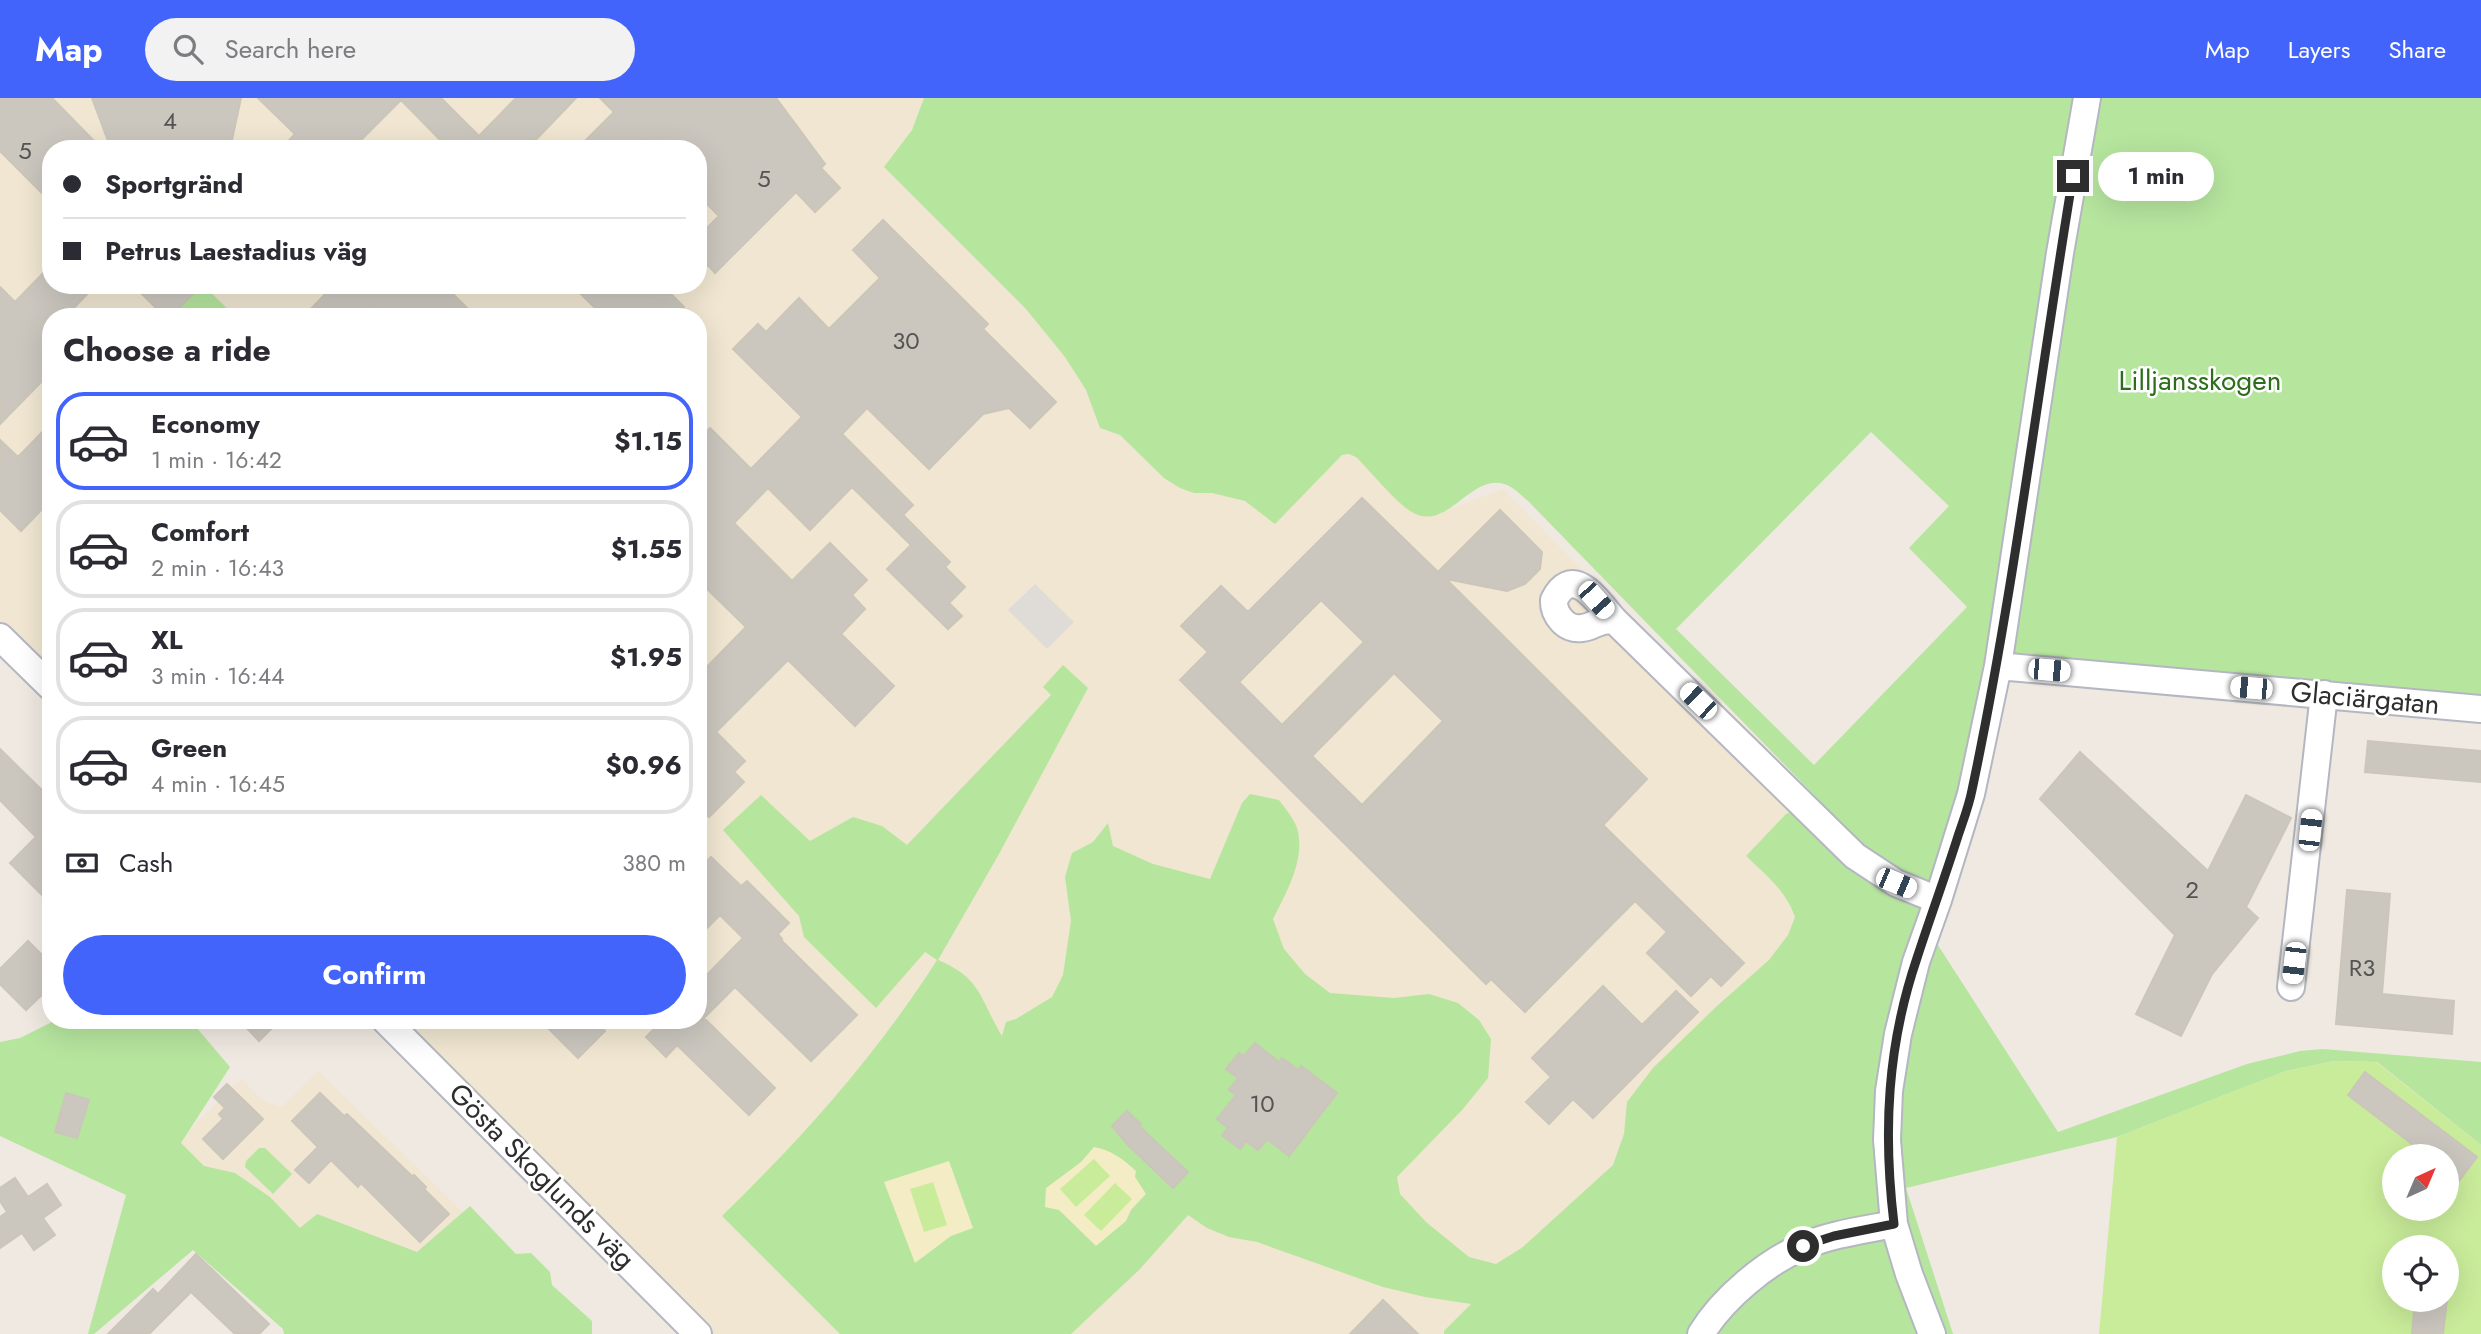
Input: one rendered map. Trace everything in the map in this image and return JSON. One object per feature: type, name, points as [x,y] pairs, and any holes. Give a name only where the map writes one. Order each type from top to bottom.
[{"type":"street","points":[[1932,1334],[1909,1274],[1894,1224],[1887,1140],[1891,1077],[1898,1034],[1916,961],[1972,794],[1998,666],[2060,253],[2087,98]]},
{"type":"street","points":[[1614,620],[1855,856],[1896,883],[1938,900]]},
{"type":"street","points":[[0,637],[42,678]]},
{"type":"street","name":"Glaciärgatan","points":[[1998,666],[2481,709]]},
{"type":"street","points":[[2291,987],[2324,694]]},
{"type":"street","name":"Gösta Skoglunds väg","points":[[394,1029],[698,1334]]},
{"type":"street","points":[[1701,1334],[1713,1314],[1764,1269],[1803,1246],[1834,1236],[1894,1224]]},
{"type":"shaded area","points":[[0,98],[924,98],[912,130],[884,167],[1026,309],[1065,357],[1086,390],[1100,428],[1120,435],[1164,478],[1180,488],[1194,493],[1211,493],[1245,501],[1275,523],[1342,455],[1356,456],[1428,517],[1503,489],[1878,871],[1865,912],[1443,1334],[699,1334],[394,1029],[707,1029],[707,308],[42,308],[42,678],[0,637]]},
{"type":"shaded area","points":[[1035,584],[1074,622],[1047,649],[1008,610]]},
{"type":"shaded area","points":[[318,1071],[467,1216],[349,1334],[181,1143],[195,1124],[241,1079],[263,1101],[282,1107]]},
{"type":"green space","name":"Lilljansskogen","points":[[924,98],[2481,98],[2481,709],[1998,666],[1927,928],[2058,1132],[2247,1064],[2300,1051],[2323,1049],[2481,1062],[2481,1145],[2377,1062],[2334,1061],[2286,1071],[2117,1137],[1906,1188],[1953,1334],[1444,1334],[1471,1304],[1383,1287],[1257,1242],[1229,1237],[1207,1228],[1188,1215],[1140,1269],[1071,1334],[840,1334],[722,1216],[837,1094],[889,1030],[937,960],[925,952],[876,1008],[804,937],[799,916],[723,830],[761,795],[810,841],[853,817],[882,826],[907,845],[1051,695],[1043,687],[1063,665],[1088,688],[999,854],[938,960],[972,982],[1002,1036],[1006,1022],[1016,1019],[1052,997],[1063,975],[1071,921],[1065,877],[1072,853],[1093,842],[1108,823],[1113,846],[1153,864],[1210,879],[1242,803],[1250,794],[1279,800],[1297,828],[1299,852],[1293,875],[1273,919],[1284,949],[1305,974],[1330,993],[1394,998],[1429,994],[1458,1003],[1479,1020],[1491,1039],[1488,1078],[1463,1109],[1397,1177],[1400,1194],[1426,1222],[1469,1257],[1496,1264],[1523,1247],[1613,1165],[1624,1134],[1627,1102],[1653,1068],[1769,960],[1788,935],[1795,917],[1791,908],[1775,884],[1746,856],[1786,814],[1818,799],[1530,503],[1508,485],[1492,483],[1480,487],[1447,510],[1423,516],[1403,506],[1356,457],[1342,455],[1275,524],[1245,501],[1212,493],[1194,493],[1164,478],[1120,435],[1100,428],[1086,390],[1065,357],[1026,309],[884,167],[912,130]],"holes":[[[1871,432],[1949,506],[1909,548],[1967,607],[1814,765],[1676,629]]]},
{"type":"green space","points":[[194,294],[212,294],[227,308],[179,308]]},
{"type":"green space","points":[[42,1027],[198,1029],[230,1067],[181,1143],[204,1166],[235,1173],[270,1197],[300,1228],[317,1214],[417,1252],[470,1206],[516,1254],[531,1253],[550,1272],[552,1285],[592,1321],[592,1334],[284,1334],[283,1329],[193,1250],[94,1334],[88,1334],[126,1195],[0,1136],[0,1042],[20,1038]]},
{"type":"green space","points":[[2334,1061],[2376,1062],[2481,1145],[2481,1334],[2099,1334],[2117,1137],[2286,1071]]},
{"type":"green space","points":[[259,1148],[265,1148],[292,1174],[273,1194],[245,1167],[246,1161]]},
{"type":"green space","points":[[1094,1159],[1110,1176],[1076,1207],[1060,1189]]},
{"type":"green space","points":[[933,1182],[947,1225],[924,1232],[910,1189]]},
{"type":"green space","points":[[1115,1183],[1132,1199],[1101,1231],[1084,1215]]},
{"type":"sand","points":[[1094,1147],[1111,1153],[1132,1167],[1146,1194],[1131,1210],[1126,1221],[1096,1246],[1059,1210],[1045,1207],[1046,1188],[1081,1162]]},
{"type":"sand","points":[[949,1161],[973,1228],[951,1236],[915,1263],[884,1182]]},
{"type":"building","points":[[0,98],[52,98],[93,140],[42,140],[42,193],[0,151]]},
{"type":"building","points":[[92,98],[241,98],[232,140],[108,140]]},
{"type":"building","points":[[258,98],[441,98],[479,136],[516,98],[576,98],[536,140],[440,140],[401,100],[361,140],[289,140],[295,134]]},
{"type":"building","points":[[600,98],[776,98],[825,164],[821,168],[840,188],[815,212],[796,192],[715,273],[707,266],[707,228],[719,216],[707,204],[707,140],[586,140],[614,112]]},
{"type":"building","points":[[883,220],[988,324],[983,329],[1056,402],[1030,428],[1009,408],[983,414],[929,469],[867,408],[842,434],[913,505],[903,515],[950,562],[945,567],[965,587],[949,603],[962,616],[948,629],[887,569],[911,545],[852,487],[810,530],[768,488],[734,523],[792,581],[830,543],[867,580],[852,595],[865,609],[841,634],[894,686],[855,726],[788,660],[716,732],[745,761],[734,772],[744,782],[709,817],[707,667],[746,627],[707,589],[707,431],[710,428],[751,469],[802,417],[733,349],[758,324],[766,332],[799,298],[829,329],[880,278],[853,250]]},
{"type":"building","points":[[42,274],[42,294],[87,294],[74,308],[42,308],[42,381],[0,424],[0,287],[15,302]]},
{"type":"building","points":[[142,294],[193,294],[179,308],[156,308]]},
{"type":"building","points":[[325,294],[453,294],[467,308],[371,306],[312,308]]},
{"type":"building","points":[[581,294],[671,294],[684,307],[683,308],[595,308]]},
{"type":"building","points":[[42,432],[42,509],[21,531],[0,510],[0,440],[18,457]]},
{"type":"building","points":[[1362,498],[1438,572],[1500,510],[1542,552],[1540,569],[1525,584],[1507,591],[1446,579],[1647,779],[1603,825],[1744,963],[1721,986],[1711,976],[1691,996],[1647,953],[1667,932],[1635,901],[1525,1012],[1491,979],[1486,984],[1180,680],[1208,652],[1181,626],[1221,586],[1248,612]],"holes":[[[1321,600],[1364,642],[1282,725],[1239,682]],[[1394,673],[1443,721],[1362,805],[1312,756]]]},
{"type":"building","points":[[2368,741],[2481,751],[2481,782],[2365,772]]},
{"type":"building","points":[[0,749],[42,790],[42,895],[10,863],[36,837],[0,800]]},
{"type":"building","points":[[2080,752],[2208,871],[2246,795],[2291,818],[2246,907],[2258,918],[2212,974],[2181,1036],[2136,1014],[2175,935],[2040,799]]},
{"type":"building","points":[[711,857],[741,886],[747,881],[789,923],[778,934],[781,940],[857,1015],[811,1061],[735,987],[707,1015],[707,975],[743,938],[720,915],[707,928],[707,861]]},
{"type":"building","points":[[2347,890],[2390,894],[2382,994],[2454,1001],[2452,1034],[2336,1024]]},
{"type":"building","points":[[28,941],[42,955],[42,995],[26,1010],[0,984],[0,969]]},
{"type":"building","points":[[1603,986],[1642,1025],[1676,991],[1698,1012],[1593,1118],[1573,1099],[1549,1124],[1526,1102],[1551,1077],[1532,1058]]},
{"type":"building","points":[[707,1021],[775,1088],[749,1115],[677,1045],[666,1057],[646,1037],[654,1029],[707,1029]]},
{"type":"building","points":[[248,1029],[271,1029],[259,1041]]},
{"type":"building","points":[[549,1029],[605,1031],[578,1058]]},
{"type":"building","points":[[1255,1043],[1279,1062],[1282,1058],[1298,1070],[1301,1066],[1337,1093],[1289,1156],[1267,1139],[1258,1150],[1246,1141],[1240,1149],[1222,1135],[1228,1128],[1217,1119],[1236,1095],[1229,1090],[1238,1078],[1226,1069],[1239,1053],[1244,1056]]},
{"type":"building","points":[[2365,1072],[2477,1157],[2459,1181],[2459,1144],[2412,1144],[2348,1095]]},
{"type":"building","points":[[227,1084],[263,1119],[223,1159],[203,1139],[223,1119],[219,1114],[225,1108],[214,1097]]},
{"type":"building","points":[[66,1093],[89,1100],[77,1138],[55,1132]]},
{"type":"building","points":[[320,1093],[344,1116],[347,1114],[413,1177],[414,1175],[449,1214],[420,1242],[361,1183],[358,1187],[331,1160],[309,1183],[295,1170],[318,1147],[292,1121]]},
{"type":"building","points":[[1127,1111],[1141,1124],[1139,1126],[1188,1172],[1173,1188],[1112,1126]]},
{"type":"building","points":[[15,1178],[28,1197],[47,1184],[61,1205],[43,1218],[55,1235],[34,1250],[22,1233],[0,1248],[0,1217],[7,1212],[0,1201],[0,1188]]},
{"type":"building","points":[[196,1254],[269,1324],[259,1334],[235,1334],[191,1292],[149,1334],[108,1334],[153,1289],[158,1294]]},
{"type":"building","points":[[1383,1300],[1418,1334],[1350,1334]]},
{"type":"building","points":[[2414,1312],[2446,1312],[2443,1334],[2412,1334]]},
{"type":"route","points":[[1803,1246],[1834,1236],[1894,1224],[1887,1140],[1892,1064],[1916,961],[1972,794],[1998,666],[2073,176]]}]
